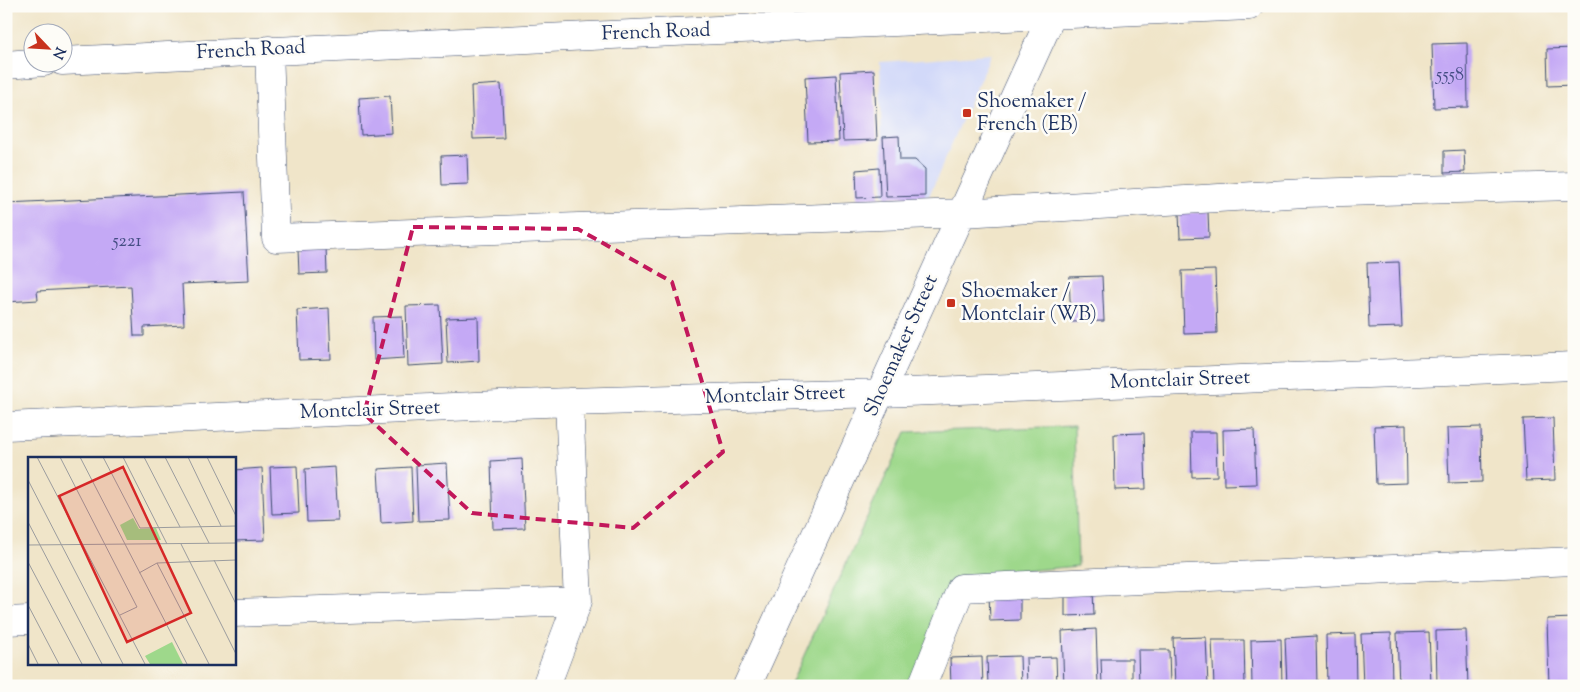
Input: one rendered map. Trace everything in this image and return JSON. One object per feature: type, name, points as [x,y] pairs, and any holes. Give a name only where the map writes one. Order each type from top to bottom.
[{"type":"street","name":"French Road","points":[[72,61],[1054,11],[1249,6]]},
{"type":"street","name":"Shoemaker Street","points":[[747,686],[1054,11]]},
{"type":"street","points":[[268,50],[276,238],[962,213],[1305,193],[1574,186]]},
{"type":"street","points":[[6,65],[22,64]]},
{"type":"street","name":"Montclair Street","points":[[6,426],[569,402],[881,393],[1574,366]]},
{"type":"street","points":[[546,686],[578,601],[569,402]]},
{"type":"street","points":[[922,686],[961,588],[1574,561]]},
{"type":"street","points":[[235,613],[578,601]]},
{"type":"street","points":[[6,621],[28,620]]},
{"type":"highlighted area","points":[[413,227],[578,229],[672,282],[723,452],[633,528],[472,513],[364,414]]},
{"type":"shaded area","points":[[991,54],[929,196],[883,195],[880,62]]},
{"type":"green space","points":[[1074,426],[1078,566],[958,577],[914,686],[790,686],[906,432]]},
{"type":"building","points":[[1467,43],[1468,107],[1434,108],[1432,44]]},
{"type":"building","points":[[1574,48],[1574,85],[1548,86],[1547,49]]},
{"type":"building","points":[[874,70],[877,140],[843,141],[840,72]]},
{"type":"building","points":[[836,75],[839,141],[808,142],[805,77]]},
{"type":"building","points":[[501,84],[504,138],[473,139],[471,86]]},
{"type":"building","points":[[390,96],[392,133],[361,135],[359,98]]},
{"type":"building","points":[[899,136],[900,160],[915,160],[925,169],[925,196],[886,197],[883,137]]},
{"type":"building","points":[[1464,150],[1465,172],[1444,173],[1444,151]]},
{"type":"building","points":[[467,155],[468,184],[442,185],[441,156]]},
{"type":"building","points":[[879,168],[880,197],[857,198],[856,170]]},
{"type":"building","points":[[244,192],[249,281],[182,284],[184,325],[144,327],[144,336],[134,336],[131,286],[37,291],[38,300],[6,302],[6,203]]},
{"type":"building","points":[[1208,212],[1209,237],[1180,238],[1179,213]]},
{"type":"building","points":[[326,247],[327,273],[299,274],[298,249]]},
{"type":"building","points":[[1399,262],[1402,327],[1369,328],[1367,263]]},
{"type":"building","points":[[1215,270],[1217,333],[1184,334],[1182,271]]},
{"type":"building","points":[[1102,276],[1104,321],[1071,322],[1069,277]]},
{"type":"building","points":[[440,305],[443,364],[408,366],[406,306]]},
{"type":"building","points":[[329,308],[331,359],[299,360],[297,310]]},
{"type":"building","points":[[402,316],[404,358],[374,360],[373,317]]},
{"type":"building","points":[[478,317],[479,361],[448,363],[446,318]]},
{"type":"building","points":[[1553,418],[1555,480],[1526,481],[1523,419]]},
{"type":"building","points":[[1406,425],[1407,483],[1376,484],[1374,426]]},
{"type":"building","points":[[1481,427],[1482,482],[1449,483],[1447,428]]},
{"type":"building","points":[[1254,429],[1256,484],[1224,485],[1223,430]]},
{"type":"building","points":[[1191,432],[1216,432],[1217,476],[1192,477]]},
{"type":"building","points":[[1144,433],[1146,489],[1115,490],[1114,434]]},
{"type":"building","points":[[522,459],[525,528],[493,529],[491,461]]},
{"type":"building","points":[[447,463],[450,520],[418,521],[416,465]]},
{"type":"building","points":[[297,466],[299,513],[272,514],[270,467]]},
{"type":"building","points":[[335,467],[338,521],[307,522],[305,469]]},
{"type":"building","points":[[411,467],[413,521],[381,523],[378,469]]},
{"type":"building","points":[[262,468],[265,540],[235,541],[235,470]]},
{"type":"building","points":[[1093,590],[1094,615],[1065,616],[1065,591]]},
{"type":"building","points":[[1020,592],[1020,620],[990,621],[989,593]]},
{"type":"building","points":[[1574,618],[1574,686],[1549,686],[1547,619]]},
{"type":"building","points":[[1096,629],[1098,686],[1064,686],[1062,631]]},
{"type":"building","points":[[1466,630],[1468,686],[1437,686],[1436,631]]},
{"type":"building","points":[[1429,632],[1431,686],[1399,686],[1397,633]]},
{"type":"building","points":[[1391,633],[1392,686],[1363,686],[1361,634]]},
{"type":"building","points":[[1355,634],[1356,686],[1327,686],[1326,635]]},
{"type":"building","points":[[1316,636],[1317,686],[1287,686],[1285,638]]},
{"type":"building","points":[[1206,637],[1208,686],[1175,686],[1173,638]]},
{"type":"building","points":[[1281,639],[1282,686],[1252,686],[1251,640]]},
{"type":"building","points":[[1212,640],[1244,640],[1245,686],[1214,686]]},
{"type":"building","points":[[1138,650],[1169,650],[1170,686],[1139,686]]},
{"type":"building","points":[[1020,656],[1021,686],[988,686],[987,657]]},
{"type":"building","points":[[982,657],[983,686],[951,686],[950,658]]},
{"type":"building","points":[[1056,657],[1057,686],[1027,686],[1026,658]]},
{"type":"building","points":[[1101,659],[1132,659],[1132,686],[1102,686]]},
{"type":"place","name":"Shoemaker / French (EB)","points":[[967,113]]},
{"type":"place","name":"Shoemaker / Montclair (WB)","points":[[951,303]]}]
